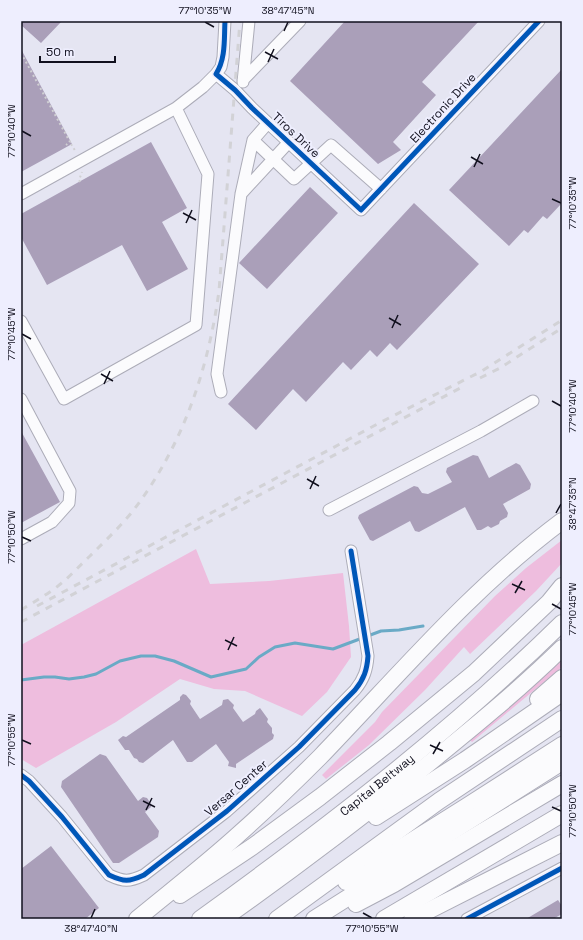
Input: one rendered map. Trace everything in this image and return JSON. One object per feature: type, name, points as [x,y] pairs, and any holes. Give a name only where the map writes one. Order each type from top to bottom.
[{"type":"highway","points":[[137,919],[239,835],[319,758],[439,632],[497,575],[537,539],[562,521]]},
{"type":"highway","points":[[144,919],[252,847],[326,793],[389,743],[474,673],[549,602],[562,586]]},
{"type":"highway","name":"Capital Beltway","points":[[200,919],[341,813],[427,744],[527,658],[562,624]]},
{"type":"highway","points":[[223,919],[277,881],[452,745],[528,680],[562,648]]},
{"type":"highway","points":[[465,760],[562,678]]},
{"type":"highway","points":[[277,881],[465,760],[562,693]]},
{"type":"highway","points":[[277,919],[439,801],[562,719]]},
{"type":"highway","points":[[287,919],[562,745]]},
{"type":"highway","points":[[314,919],[562,762]]},
{"type":"highway","points":[[326,919],[394,884],[562,784]]},
{"type":"highway","points":[[384,919],[562,814]]},
{"type":"highway","points":[[412,919],[562,843]]},
{"type":"street","points":[[21,194],[176,108],[216,74],[221,67],[226,21]]},
{"type":"street","points":[[243,98],[243,80],[249,21]]},
{"type":"street","points":[[243,80],[300,21]]},
{"type":"street","name":"Electronic Drive","points":[[361,210],[539,21]]},
{"type":"street","name":"Tiros Drive","points":[[216,74],[235,90],[361,210]]},
{"type":"street","points":[[21,321],[64,399],[196,325],[208,174],[176,108]]},
{"type":"street","points":[[221,392],[217,374],[241,194],[253,140],[268,123]]},
{"type":"street","points":[[253,140],[294,179],[330,145],[381,189]]},
{"type":"street","points":[[241,194],[288,142]]},
{"type":"street","points":[[21,399],[70,491],[69,503],[52,522],[21,539]]},
{"type":"street","points":[[329,510],[481,431],[533,400]]},
{"type":"street","name":"Versar Center","points":[[21,775],[29,781],[62,817],[109,875],[119,880],[132,881],[144,875],[227,811],[299,747],[340,706],[363,680],[368,668],[368,656],[351,551]]},
{"type":"street","points":[[467,919],[562,868]]},
{"type":"path","points":[[21,53],[70,142],[66,145]]},
{"type":"shaded area","points":[[562,540],[562,563],[536,591],[470,654],[464,647],[425,690],[369,745],[326,779],[322,775],[375,722],[382,712],[495,596],[526,568]]},
{"type":"shaded area","points":[[196,549],[210,584],[269,581],[343,573],[351,657],[327,692],[302,716],[245,691],[214,689],[180,679],[116,722],[36,768],[21,759],[21,645]]},
{"type":"shaded area","points":[[562,653],[562,667],[472,742],[468,738]]},
{"type":"building","points":[[21,21],[62,21],[41,43],[21,25]]},
{"type":"building","points":[[345,21],[479,21],[422,82],[436,95],[393,142],[401,150],[378,164],[290,81]]},
{"type":"building","points":[[21,49],[72,144],[21,172]]},
{"type":"building","points":[[562,69],[562,203],[547,219],[543,216],[528,233],[524,230],[509,246],[449,190]]},
{"type":"building","points":[[151,142],[187,208],[162,222],[188,269],[147,291],[122,245],[47,285],[21,237],[21,214]]},
{"type":"building","points":[[310,187],[338,213],[267,289],[239,263]]},
{"type":"building","points":[[414,203],[479,264],[397,350],[390,343],[377,357],[370,350],[351,370],[343,362],[306,402],[293,389],[256,430],[228,404]]},
{"type":"building","points":[[21,431],[60,502],[21,523]]},
{"type":"building","points":[[473,455],[478,456],[489,478],[516,463],[520,465],[531,484],[530,489],[503,504],[508,513],[507,517],[500,521],[499,524],[491,528],[488,526],[481,530],[477,530],[465,507],[419,532],[415,531],[410,521],[373,541],[370,540],[358,518],[359,515],[414,486],[418,487],[422,493],[428,494],[452,482],[446,472],[447,468]]},
{"type":"building","points":[[183,694],[186,695],[191,701],[190,704],[200,719],[222,705],[223,700],[228,699],[234,705],[233,708],[243,722],[255,714],[260,708],[268,719],[267,722],[272,728],[272,733],[274,735],[273,739],[236,764],[236,768],[228,766],[229,762],[216,744],[192,762],[187,762],[173,740],[143,763],[139,762],[134,758],[129,750],[125,750],[118,740],[123,736],[126,737],[180,700],[180,697]]},
{"type":"building","points":[[100,754],[106,756],[138,801],[143,797],[147,798],[151,804],[151,807],[145,812],[159,831],[158,837],[119,863],[113,863],[61,787],[62,781]]},
{"type":"building","points":[[51,846],[99,908],[85,919],[21,919],[21,869]]},
{"type":"building","points":[[558,900],[562,906],[562,914],[553,919],[526,919]]},
{"type":"waterway","points":[[21,680],[44,677],[69,679],[84,677],[96,674],[120,661],[141,656],[155,656],[174,661],[211,677],[246,669],[259,657],[275,647],[295,643],[333,649],[381,631],[423,626]]},
{"type":"railway","points":[[21,610],[63,582],[122,524],[150,487],[165,462],[179,435],[190,408],[208,350],[219,291],[240,21]]},
{"type":"railway","points":[[37,606],[383,421],[482,371],[562,320]]},
{"type":"railway","points":[[480,378],[500,368],[562,328]]},
{"type":"railway","points":[[21,622],[464,386]]},
{"type":"cycle path","points":[[225,21],[223,55],[216,74],[235,90],[252,108],[361,210],[539,21]]},
{"type":"cycle path","points":[[21,775],[29,781],[62,817],[109,875],[123,880],[130,880],[144,875],[227,811],[299,747],[361,682],[366,670],[368,656],[351,551]]},
{"type":"cycle path","points":[[467,919],[562,868]]}]
